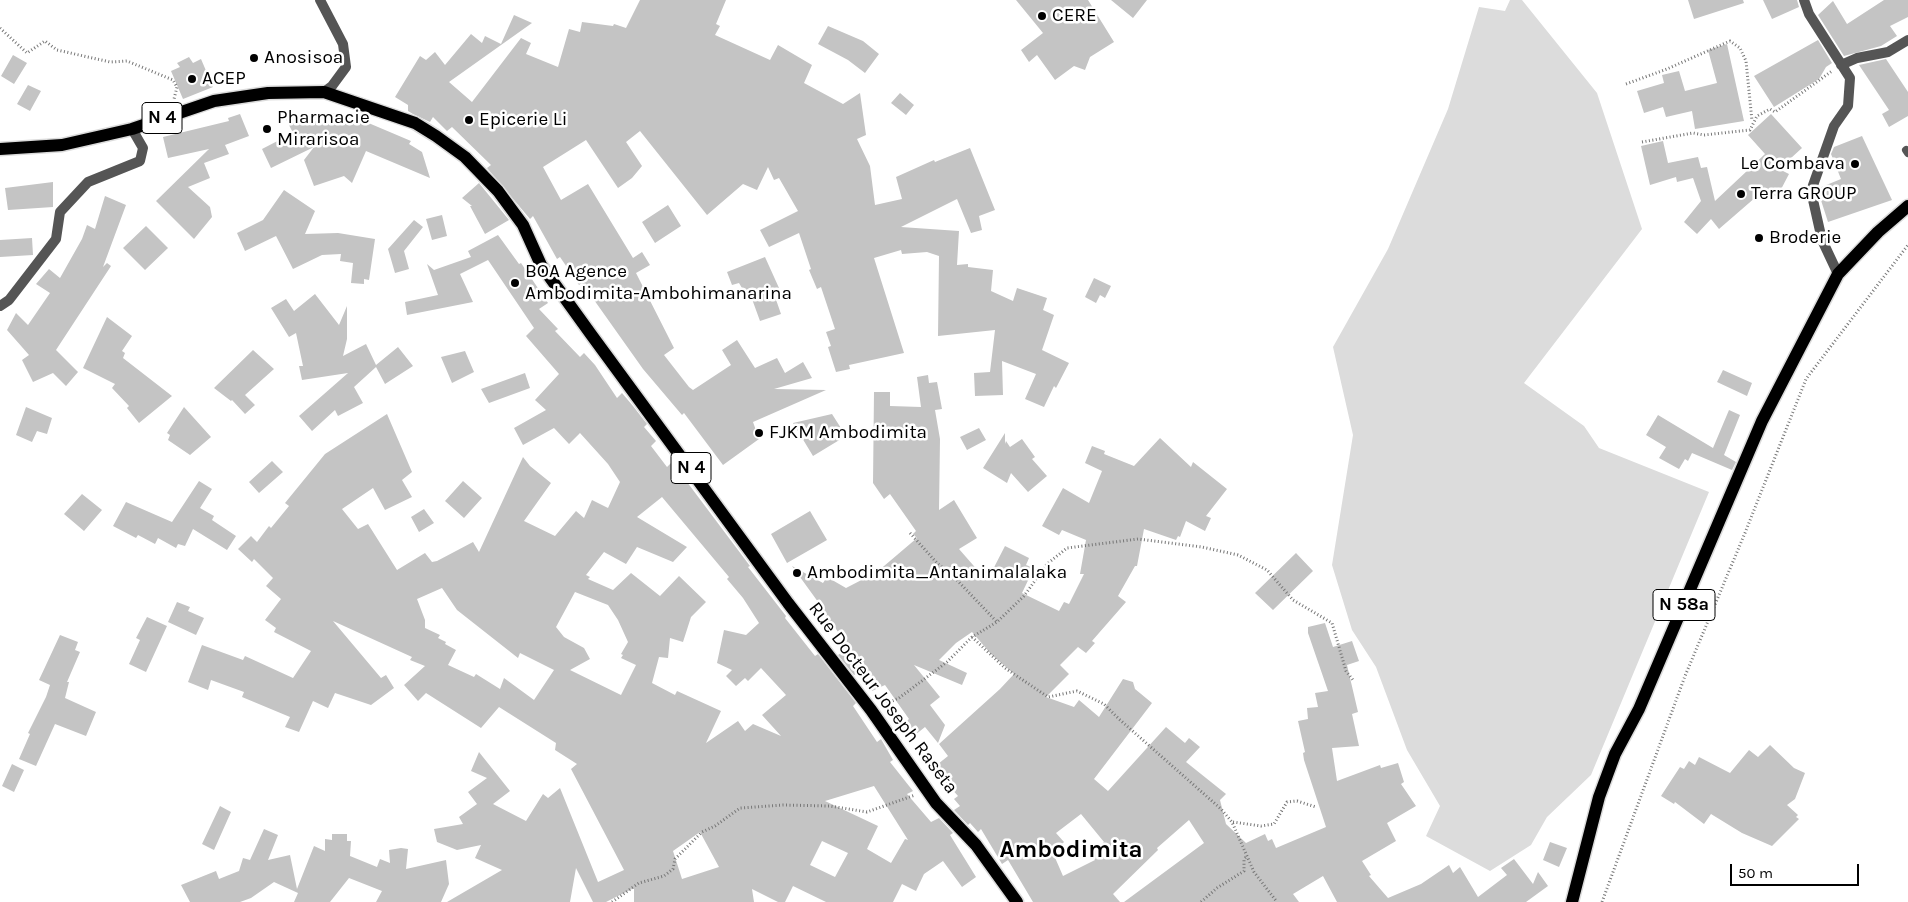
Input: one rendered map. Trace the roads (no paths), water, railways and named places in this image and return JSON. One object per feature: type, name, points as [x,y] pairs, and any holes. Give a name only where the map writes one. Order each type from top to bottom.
[{"type":"main road","name":"Rue Docteur Joseph Raseta","points":[[0,149],[62,145],[132,129],[171,114],[214,101],[268,92],[324,92],[415,123],[465,157],[498,191],[523,225],[541,265],[557,288],[788,603],[871,710],[936,803],[976,846],[1017,902]]},
{"type":"main road","name":"N 58a","points":[[1572,902],[1599,797],[1615,754],[1638,709],[1762,422],[1838,274],[1878,232],[1908,206]]},
{"type":"street","points":[[320,0],[343,44],[346,67],[332,86],[324,92]]},
{"type":"street","points":[[1804,0],[1809,14],[1850,78],[1848,106],[1834,126],[1811,191],[1822,240],[1838,274]]},
{"type":"street","points":[[1840,65],[1858,58],[1888,52],[1908,40]]},
{"type":"street","points":[[0,306],[9,300],[56,239],[60,212],[88,182],[140,161],[143,148],[132,129]]},
{"type":"place","name":"CERE","points":[[1042,16]]},
{"type":"place","name":"Anosisoa","points":[[254,58]]},
{"type":"place","name":"ACEP","points":[[192,79]]},
{"type":"place","name":"Epicerie Li","points":[[469,120]]},
{"type":"place","name":"Pharmacie Mirarisoa","points":[[267,129]]},
{"type":"place","name":"Le Combava","points":[[1855,164]]},
{"type":"place","name":"Terra GROUP","points":[[1741,194]]},
{"type":"place","name":"Broderie","points":[[1759,238]]},
{"type":"place","name":"BOA Agence Ambodimita-Ambohimanarina","points":[[515,283]]},
{"type":"place","name":"FJKM Ambodimita","points":[[759,433]]},
{"type":"place","name":"Ambodimita_Antanimalalaka","points":[[797,573]]},
{"type":"district","name":"Ambodimita","points":[[1071,850]]}]
